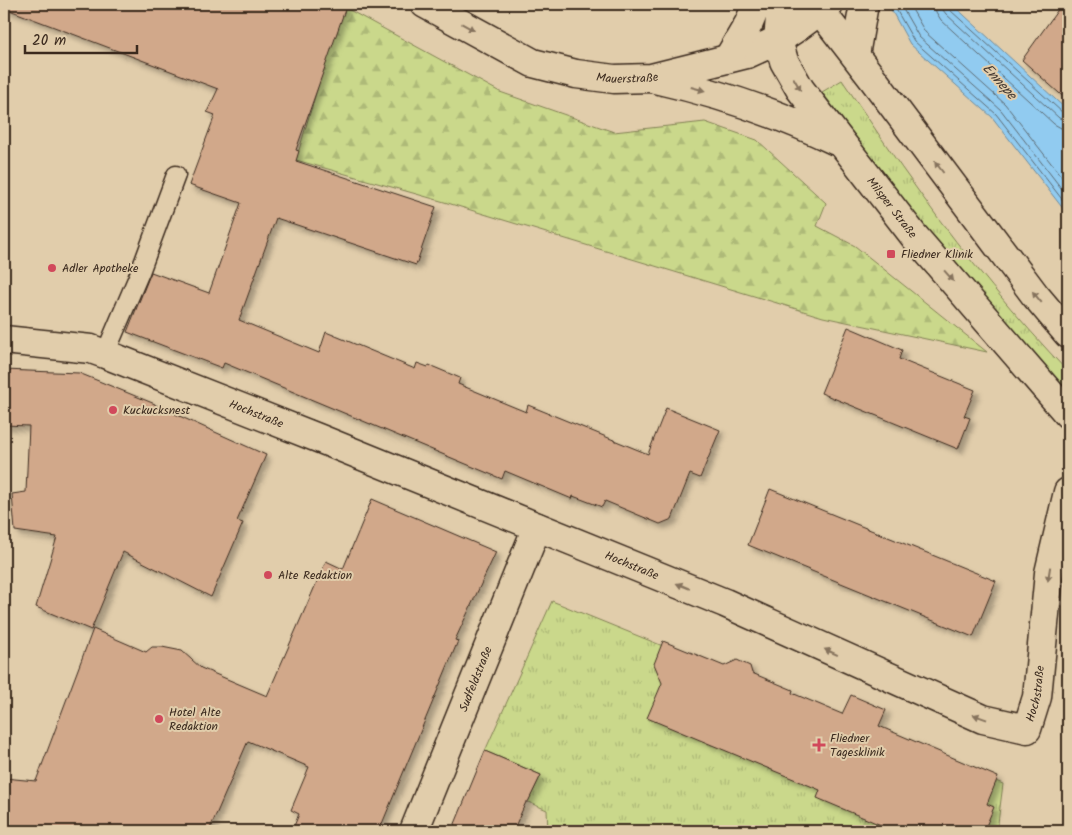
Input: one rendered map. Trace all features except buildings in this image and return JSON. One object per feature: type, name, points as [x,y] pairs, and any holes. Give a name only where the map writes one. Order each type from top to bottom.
[{"type":"main road","name":"Mauerstraße","points":[[425,4],[534,63],[576,74],[614,79],[651,78],[746,54],[778,40],[821,6]]},
{"type":"main road","points":[[729,58],[757,4]]},
{"type":"main road","name":"Milsper Straße","points":[[785,4],[780,18],[778,40],[784,61],[800,89],[914,236],[1068,414]]},
{"type":"main road","points":[[855,54],[864,4]]},
{"type":"main road","points":[[821,6],[1035,295],[1068,334]]},
{"type":"main road","points":[[651,78],[700,89],[758,108],[808,127],[841,143]]},
{"type":"main road","name":"Hochstraße","points":[[4,340],[91,349],[105,354],[725,603],[983,719],[1027,729],[1036,697],[1049,573],[1068,492]]},
{"type":"main road","name":"Sudfeldstraße","points":[[414,831],[537,527]]},
{"type":"lane","points":[[105,354],[140,272],[176,175]]},
{"type":"green space","points":[[342,6],[500,92],[614,132],[705,122],[757,140],[826,203],[817,226],[855,246],[987,352],[823,317],[441,201],[296,160]]},
{"type":"green space","points":[[842,80],[901,167],[956,242],[1029,330],[1068,372],[1068,395],[916,216],[822,92]]},
{"type":"green space","points":[[552,601],[1003,784],[997,831],[548,831],[547,810],[528,802],[541,775],[485,751]]},
{"type":"water","name":"Ennepe","points":[[888,4],[952,4],[1068,111],[1068,215],[992,117],[910,44]]},
{"type":"place","name":"Fliedner Klinik","points":[[891,254]]},
{"type":"place","name":"Adler Apotheke","points":[[52,268]]},
{"type":"place","name":"Kuckucksnest","points":[[113,410]]},
{"type":"place","name":"Alte Redaktion","points":[[268,575]]},
{"type":"place","name":"Hotel Alte Redaktion","points":[[159,719]]},
{"type":"place","name":"Fliedner Tagesklinik","points":[[819,745]]}]
